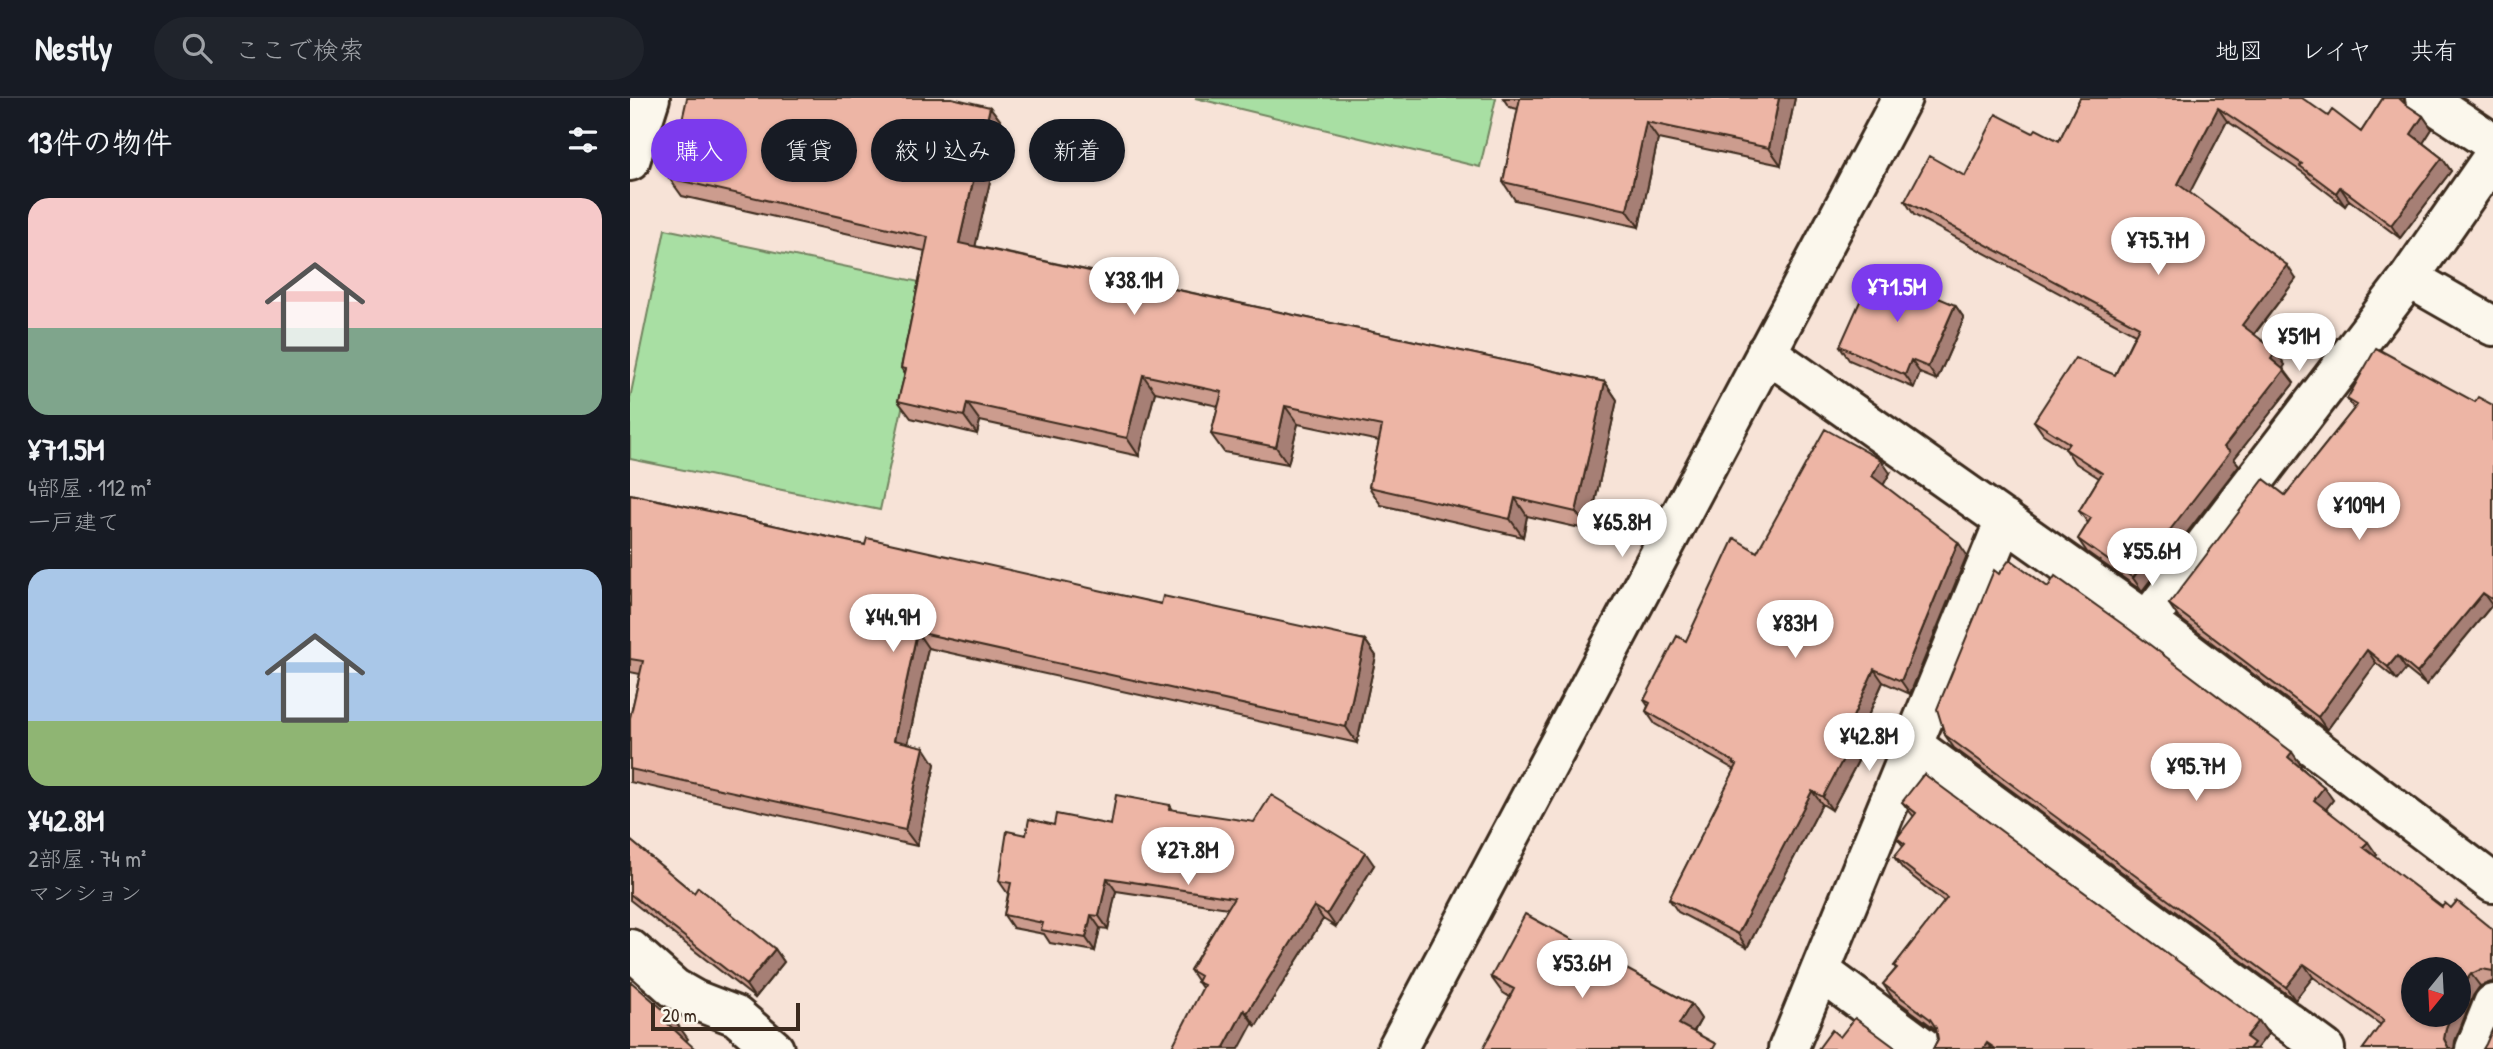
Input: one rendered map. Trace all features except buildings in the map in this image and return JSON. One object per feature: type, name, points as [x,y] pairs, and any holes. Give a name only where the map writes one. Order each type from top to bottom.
[{"type":"street","points":[[630,161],[650,98]]},
{"type":"street","points":[[1397,1049],[1902,98]]},
{"type":"street","points":[[2425,98],[2493,143]]},
{"type":"street","points":[[2147,621],[2409,278],[2493,157]]},
{"type":"street","points":[[2409,278],[2493,327]]},
{"type":"street","points":[[1766,352],[2147,621],[2488,868]]},
{"type":"street","points":[[1788,1049],[2005,520]]},
{"type":"street","points":[[1913,745],[2325,1049]]},
{"type":"street","points":[[630,948],[674,988],[695,1000],[736,1016],[774,1049]]},
{"type":"street","points":[[1820,971],[1925,1049]]},
{"type":"street","points":[[2474,1049],[2493,1004]]},
{"type":"green space","points":[[1195,98],[1496,98],[1480,167]]},
{"type":"green space","points":[[665,229],[929,284],[880,510],[630,459],[630,398]]}]
